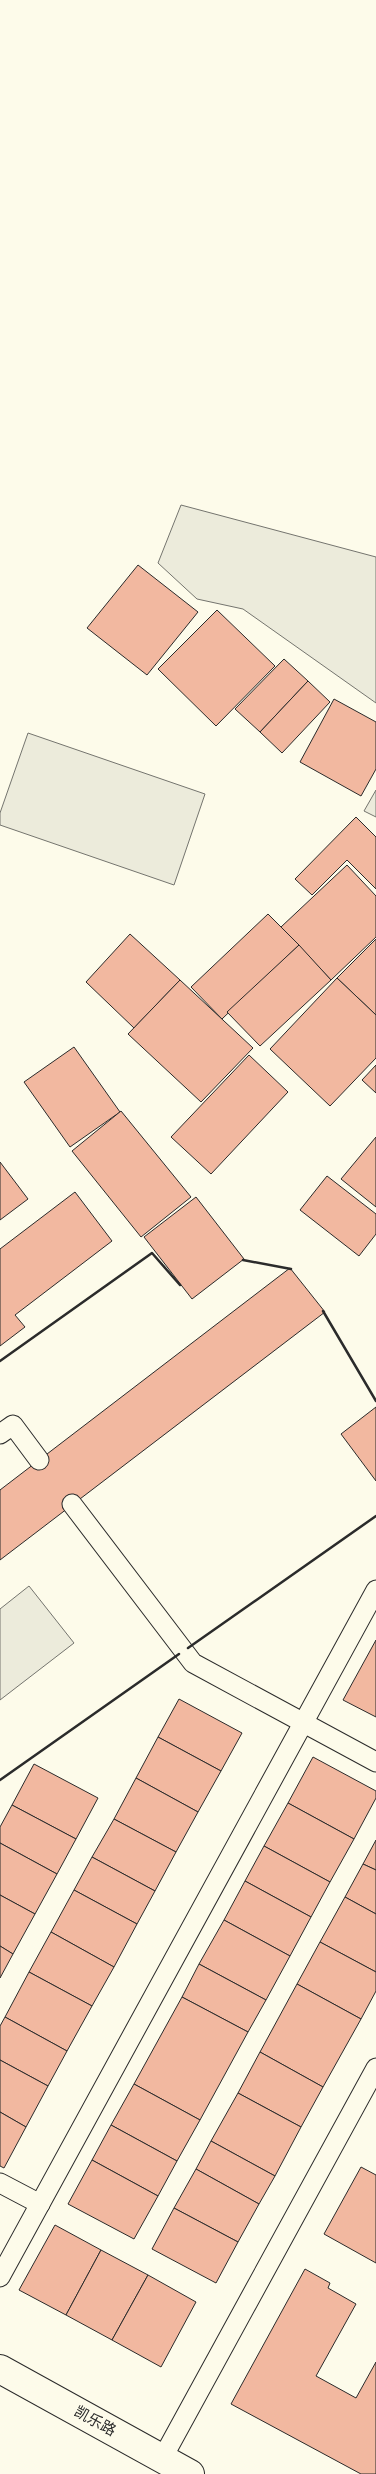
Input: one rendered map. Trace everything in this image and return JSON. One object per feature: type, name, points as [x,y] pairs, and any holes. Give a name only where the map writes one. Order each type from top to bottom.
[{"type":"street","name":"凯乐路","points":[[0,2369],[190,2474]]},
{"type":"lane","points":[[0,1434],[13,1425],[38,1460]]},
{"type":"lane","points":[[72,1504],[192,1663],[376,1762]]},
{"type":"lane","points":[[0,2277],[376,1590]]},
{"type":"lane","points":[[162,2459],[376,2068]]},
{"type":"lane","points":[[0,2182],[40,2204]]},
{"type":"shaded area","points":[[181,505],[376,557],[376,703],[243,609],[197,599],[158,563]]},
{"type":"shaded area","points":[[28,733],[205,794],[174,885],[0,825],[0,813]]},
{"type":"shaded area","points":[[376,790],[376,817],[364,811]]},
{"type":"shaded area","points":[[29,1586],[74,1643],[0,1700],[0,1609]]},
{"type":"building","points":[[138,565],[198,612],[147,675],[87,628]]},
{"type":"building","points":[[217,610],[275,666],[216,726],[158,669]]},
{"type":"building","points":[[284,659],[308,681],[260,732],[235,709]]},
{"type":"building","points":[[308,681],[330,702],[282,753],[260,732]]},
{"type":"building","points":[[334,699],[376,722],[376,769],[361,796],[300,762]]},
{"type":"building","points":[[356,817],[376,837],[376,889],[347,860],[312,895],[295,879]]},
{"type":"building","points":[[347,865],[376,896],[376,937],[331,980],[281,927]]},
{"type":"building","points":[[268,914],[299,945],[222,1019],[191,987]]},
{"type":"building","points":[[130,934],[180,980],[134,1028],[86,982]]},
{"type":"building","points":[[376,939],[376,1015],[337,978]]},
{"type":"building","points":[[299,945],[331,980],[260,1046],[227,1012]]},
{"type":"building","points":[[337,978],[376,1015],[376,1058],[330,1106],[270,1049]]},
{"type":"building","points":[[180,980],[253,1048],[201,1102],[128,1034]]},
{"type":"building","points":[[74,1047],[120,1112],[70,1147],[24,1082]]},
{"type":"building","points":[[249,1055],[288,1092],[211,1174],[171,1137]]},
{"type":"building","points":[[376,1065],[376,1093],[362,1080]]},
{"type":"building","points":[[121,1111],[191,1197],[141,1237],[72,1151]]},
{"type":"building","points":[[376,1137],[376,1207],[341,1179]]},
{"type":"building","points":[[0,1162],[28,1199],[0,1220]]},
{"type":"building","points":[[327,1176],[376,1214],[376,1234],[359,1256],[300,1210]]},
{"type":"building","points":[[75,1192],[112,1241],[15,1315],[25,1327],[0,1346],[0,1249]]},
{"type":"building","points":[[196,1197],[244,1259],[192,1299],[144,1237]]},
{"type":"building","points":[[290,1268],[325,1312],[0,1560],[0,1490]]},
{"type":"building","points":[[376,1407],[376,1481],[341,1434]]},
{"type":"building","points":[[376,1640],[376,1717],[343,1700]]},
{"type":"building","points":[[179,1699],[242,1733],[221,1771],[158,1737]]},
{"type":"building","points":[[158,1737],[221,1771],[198,1812],[136,1778]]},
{"type":"building","points":[[313,1757],[376,1791],[376,1798],[354,1839],[288,1803]]},
{"type":"building","points":[[34,1764],[98,1798],[76,1839],[12,1805]]},
{"type":"building","points":[[136,1778],[198,1812],[176,1852],[114,1819]]},
{"type":"building","points":[[288,1803],[354,1839],[330,1882],[264,1846]]},
{"type":"building","points":[[12,1805],[76,1839],[57,1874],[0,1843],[0,1827]]},
{"type":"building","points":[[114,1819],[176,1852],[155,1891],[92,1857]]},
{"type":"building","points":[[376,1840],[376,1870],[363,1864]]},
{"type":"building","points":[[0,1843],[57,1874],[35,1914],[0,1895]]},
{"type":"building","points":[[264,1846],[330,1882],[311,1917],[245,1881]]},
{"type":"building","points":[[92,1857],[155,1891],[137,1924],[74,1890]]},
{"type":"building","points":[[363,1864],[376,1870],[376,1914],[345,1897]]},
{"type":"building","points":[[245,1881],[311,1917],[290,1956],[224,1920]]},
{"type":"building","points":[[74,1890],[137,1924],[114,1967],[51,1932]]},
{"type":"building","points":[[0,1895],[35,1914],[13,1954],[0,1946]]},
{"type":"building","points":[[345,1897],[376,1914],[376,1972],[320,1942]]},
{"type":"building","points":[[224,1920],[290,1956],[266,2000],[199,1964]]},
{"type":"building","points":[[51,1932],[114,1967],[92,2006],[29,1972]]},
{"type":"building","points":[[320,1942],[376,1972],[376,1991],[361,2019],[297,1984]]},
{"type":"building","points":[[0,1946],[13,1954],[0,1978]]},
{"type":"building","points":[[199,1964],[266,2000],[248,2032],[182,1997]]},
{"type":"building","points":[[29,1972],[92,2006],[67,2051],[5,2017]]},
{"type":"building","points":[[297,1984],[361,2019],[323,2087],[260,2052]]},
{"type":"building","points":[[182,1997],[248,2032],[200,2120],[134,2084]]},
{"type":"building","points":[[5,2017],[67,2051],[48,2086],[0,2060],[0,2026]]},
{"type":"building","points":[[260,2052],[323,2087],[301,2127],[238,2093]]},
{"type":"building","points":[[0,2060],[48,2086],[26,2127],[0,2112]]},
{"type":"building","points":[[134,2084],[200,2120],[177,2161],[111,2125]]},
{"type":"building","points":[[238,2093],[301,2127],[275,2176],[211,2141]]},
{"type":"building","points":[[0,2112],[26,2127],[4,2168],[0,2166]]},
{"type":"building","points":[[111,2125],[177,2161],[158,2196],[92,2160]]},
{"type":"building","points":[[211,2141],[275,2176],[259,2204],[196,2169]]},
{"type":"building","points":[[92,2160],[158,2196],[134,2239],[68,2204]]},
{"type":"building","points":[[361,2167],[376,2175],[376,2263],[324,2234]]},
{"type":"building","points":[[196,2169],[259,2204],[238,2242],[174,2208]]},
{"type":"building","points":[[174,2208],[238,2242],[216,2283],[152,2249]]},
{"type":"building","points":[[55,2225],[101,2250],[66,2315],[19,2290]]},
{"type":"building","points":[[101,2250],[148,2275],[112,2340],[66,2315]]},
{"type":"building","points":[[305,2269],[330,2283],[328,2288],[356,2304],[316,2376],[356,2398],[376,2362],[376,2474],[361,2474],[231,2404]]},
{"type":"building","points":[[148,2275],[196,2302],[161,2367],[112,2340]]},
{"type":"wall","points":[[0,1361],[152,1253],[180,1285]]},
{"type":"wall","points":[[243,1260],[291,1269]]},
{"type":"wall","points":[[323,1311],[376,1401]]},
{"type":"wall","points":[[188,1648],[376,1516]]},
{"type":"wall","points":[[0,1780],[179,1654]]}]
